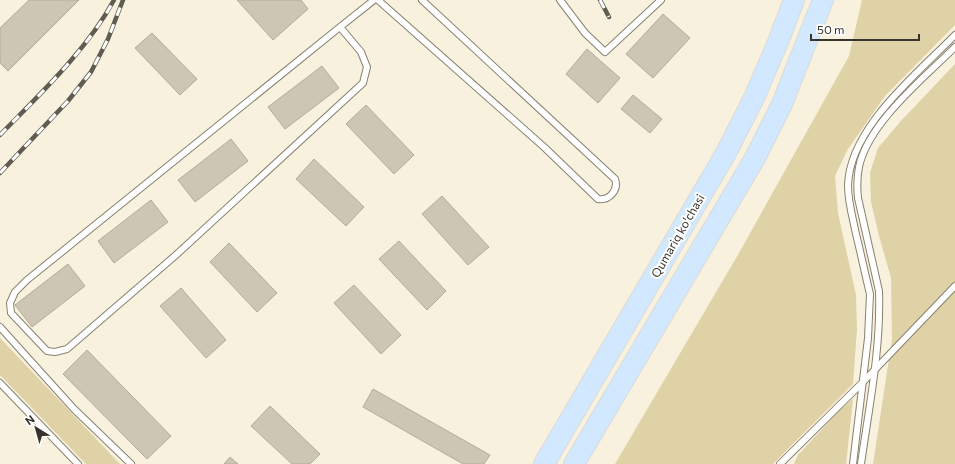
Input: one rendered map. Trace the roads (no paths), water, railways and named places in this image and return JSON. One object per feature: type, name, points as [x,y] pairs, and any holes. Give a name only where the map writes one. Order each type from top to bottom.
[{"type":"main road","name":"Qumariq ko'chasi","points":[[549,462],[726,153],[754,98],[794,0]]},
{"type":"main road","points":[[574,464],[755,158],[782,104],[823,0]]},
{"type":"lane","points":[[340,27],[361,52],[366,67],[363,83],[176,255],[67,349],[55,352],[47,351],[11,313],[10,303],[15,292],[27,280],[340,27],[374,0]]},
{"type":"lane","points":[[378,0],[544,147],[598,199],[602,200],[607,198],[616,191],[617,185],[615,179],[422,0]]},
{"type":"lane","points":[[560,0],[585,33],[605,52],[662,0]]},
{"type":"lane","points":[[853,464],[868,338],[870,294],[849,201],[848,182],[851,163],[860,144],[884,107],[901,88],[955,35]]},
{"type":"lane","points":[[861,464],[875,370],[879,291],[859,207],[857,189],[859,167],[864,153],[881,124],[908,92],[955,47]]},
{"type":"lane","points":[[780,464],[875,370],[955,286]]},
{"type":"lane","points":[[0,327],[74,409],[131,464]]},
{"type":"lane","points":[[0,384],[78,464]]},
{"type":"railway","points":[[0,135],[77,54],[114,0]]},
{"type":"railway","points":[[0,173],[68,101],[91,72],[108,39],[123,0]]},
{"type":"railway","points":[[600,0],[609,17]]}]
